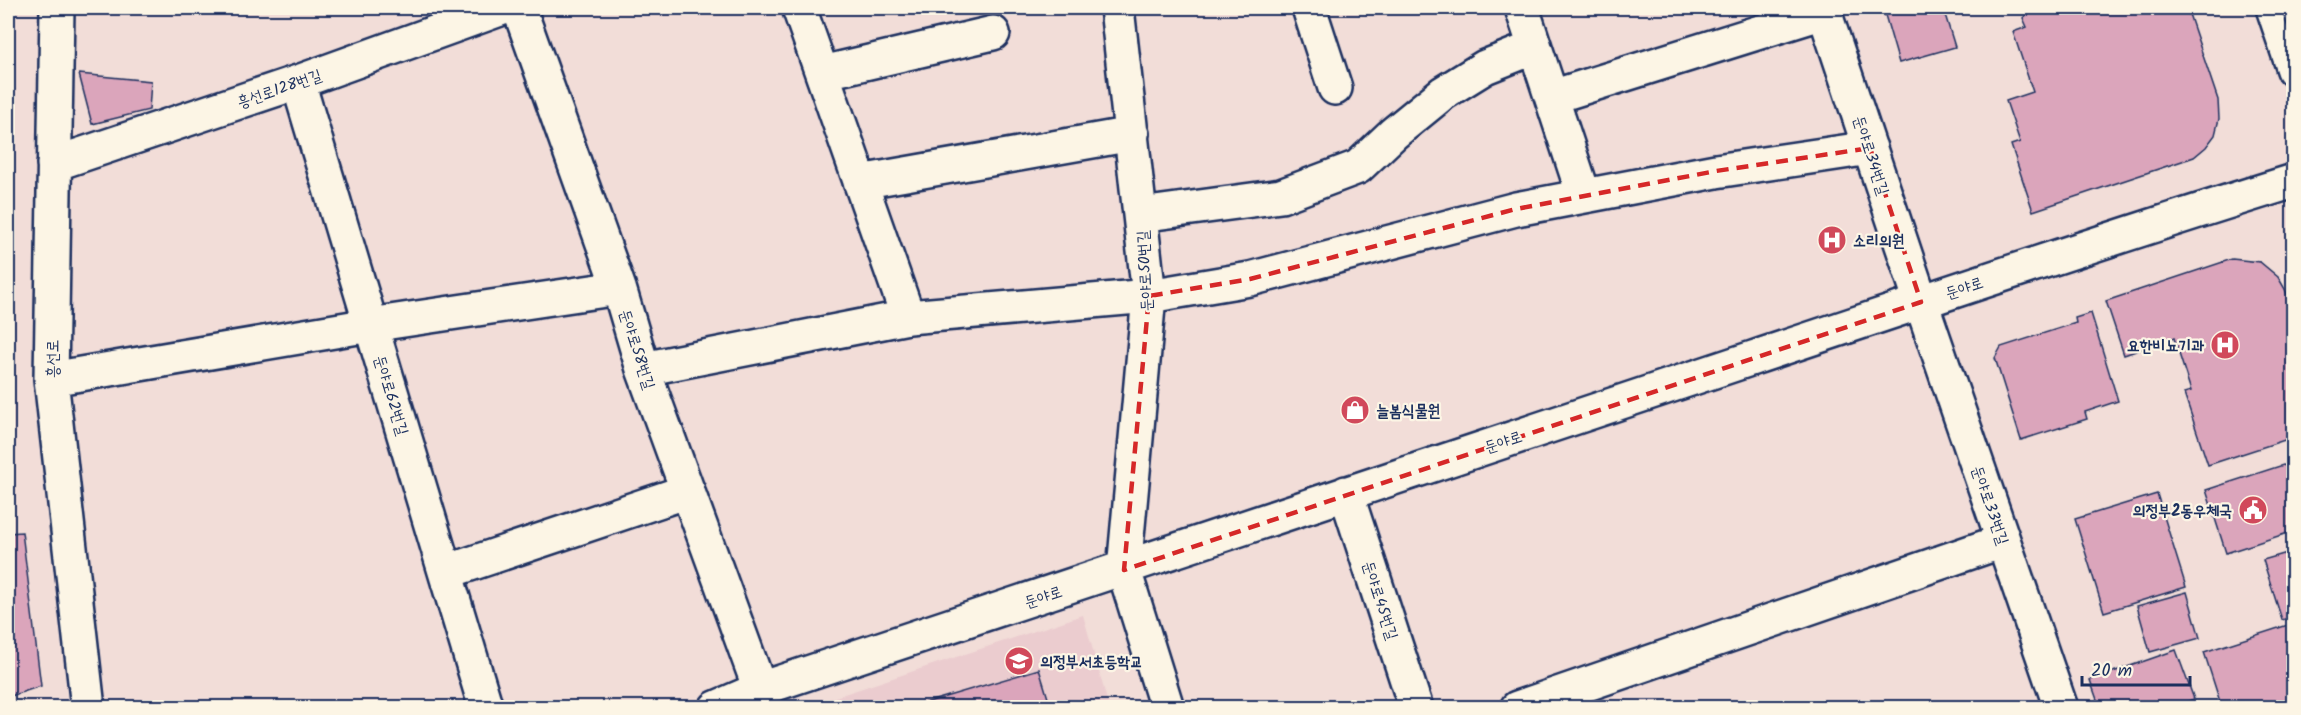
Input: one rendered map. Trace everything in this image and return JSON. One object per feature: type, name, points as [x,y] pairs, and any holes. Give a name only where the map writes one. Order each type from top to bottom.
[{"type":"street","name":"흥선로","points":[[57,8],[51,380],[88,708]]},
{"type":"street","name":"흥선로128번길","points":[[54,164],[298,82],[503,8]]},
{"type":"street","name":"둔야로58번길","points":[[519,8],[619,288],[643,369],[760,689]]},
{"type":"street","points":[[799,8],[908,317]]},
{"type":"street","name":"둔야로50번길","points":[[1117,8],[1149,296],[1124,570]]},
{"type":"street","points":[[1309,8],[1335,88]]},
{"type":"street","points":[[1522,8],[1584,196]]},
{"type":"street","points":[[2273,8],[2294,70]]},
{"type":"street","points":[[1552,98],[1823,10]]},
{"type":"street","name":"둔야로34번길","points":[[1823,10],[1921,302]]},
{"type":"street","points":[[822,73],[993,33]]},
{"type":"street","points":[[1140,216],[1281,196],[1358,167],[1394,133],[1443,93],[1485,67],[1535,47]]},
{"type":"street","name":"둔야로62번길","points":[[298,82],[486,708]]},
{"type":"street","points":[[861,182],[1132,134]]},
{"type":"street","points":[[643,369],[908,317],[1149,296],[1250,279],[1516,210],[1716,171],[1869,148]]},
{"type":"street","name":"둔야로","points":[[716,708],[760,689],[1124,570],[1346,493],[2151,225],[2294,181]]},
{"type":"street","points":[[51,380],[370,325],[619,288]]},
{"type":"street","name":"둔야로33번길","points":[[1921,302],[2061,708]]},
{"type":"street","points":[[446,572],[688,491]]},
{"type":"street","name":"둔야로45번길","points":[[1346,493],[1416,708]]},
{"type":"street","points":[[1517,708],[2003,541]]},
{"type":"street","points":[[1124,570],[1167,708]]},
{"type":"highlighted area","points":[[1870,148],[1921,302],[1124,570],[1149,296],[1250,279],[1516,209],[1716,171]]},
{"type":"shaded area","name":"의정부서초등학교","points":[[1083,615],[1109,707],[802,708]]},
{"type":"building","points":[[1883,8],[1943,8],[1955,47],[1899,63]]},
{"type":"building","points":[[2033,8],[2187,8],[2218,100],[2219,119],[2215,135],[2194,157],[2033,211],[2011,145],[2020,142],[2006,101],[2033,92],[2013,32],[2027,27],[2023,18]]},
{"type":"building","points":[[79,74],[151,81],[149,110],[92,124]]},
{"type":"building","points":[[2232,259],[2260,262],[2278,277],[2294,313],[2294,437],[2208,465],[2184,393],[2191,391],[2174,338],[2124,355],[2106,301]]},
{"type":"building","points":[[2091,313],[2118,401],[2085,412],[2087,419],[2021,440],[1995,358],[2001,347],[2076,323],[2075,318]]},
{"type":"building","name":"의정부2동우체국","points":[[2283,465],[2294,470],[2294,531],[2226,553],[2206,490]]},
{"type":"building","points":[[2157,494],[2186,587],[2104,612],[2075,519]]},
{"type":"building","points":[[22,532],[41,686],[8,697],[8,533]]},
{"type":"building","points":[[2294,551],[2294,616],[2282,620],[2263,560]]},
{"type":"building","points":[[2187,592],[2200,638],[2150,652],[2137,606]]},
{"type":"building","points":[[2294,623],[2294,708],[2222,708],[2204,652]]},
{"type":"building","points":[[2176,650],[2194,699],[2170,708],[2100,708],[2090,680]]},
{"type":"building","points":[[1039,669],[1051,708],[908,708]]},
{"type":"tram line","points":[[2281,8],[2294,44]]},
{"type":"place","name":"소리의원","points":[[1832,240]]},
{"type":"place","name":"요한비뇨기과","points":[[2225,345]]},
{"type":"place","name":"늘봄식물원","points":[[1355,410]]},
{"type":"place","name":"의정부2동우체국","points":[[2253,510]]},
{"type":"place","name":"의정부서초등학교","points":[[1019,661]]}]
